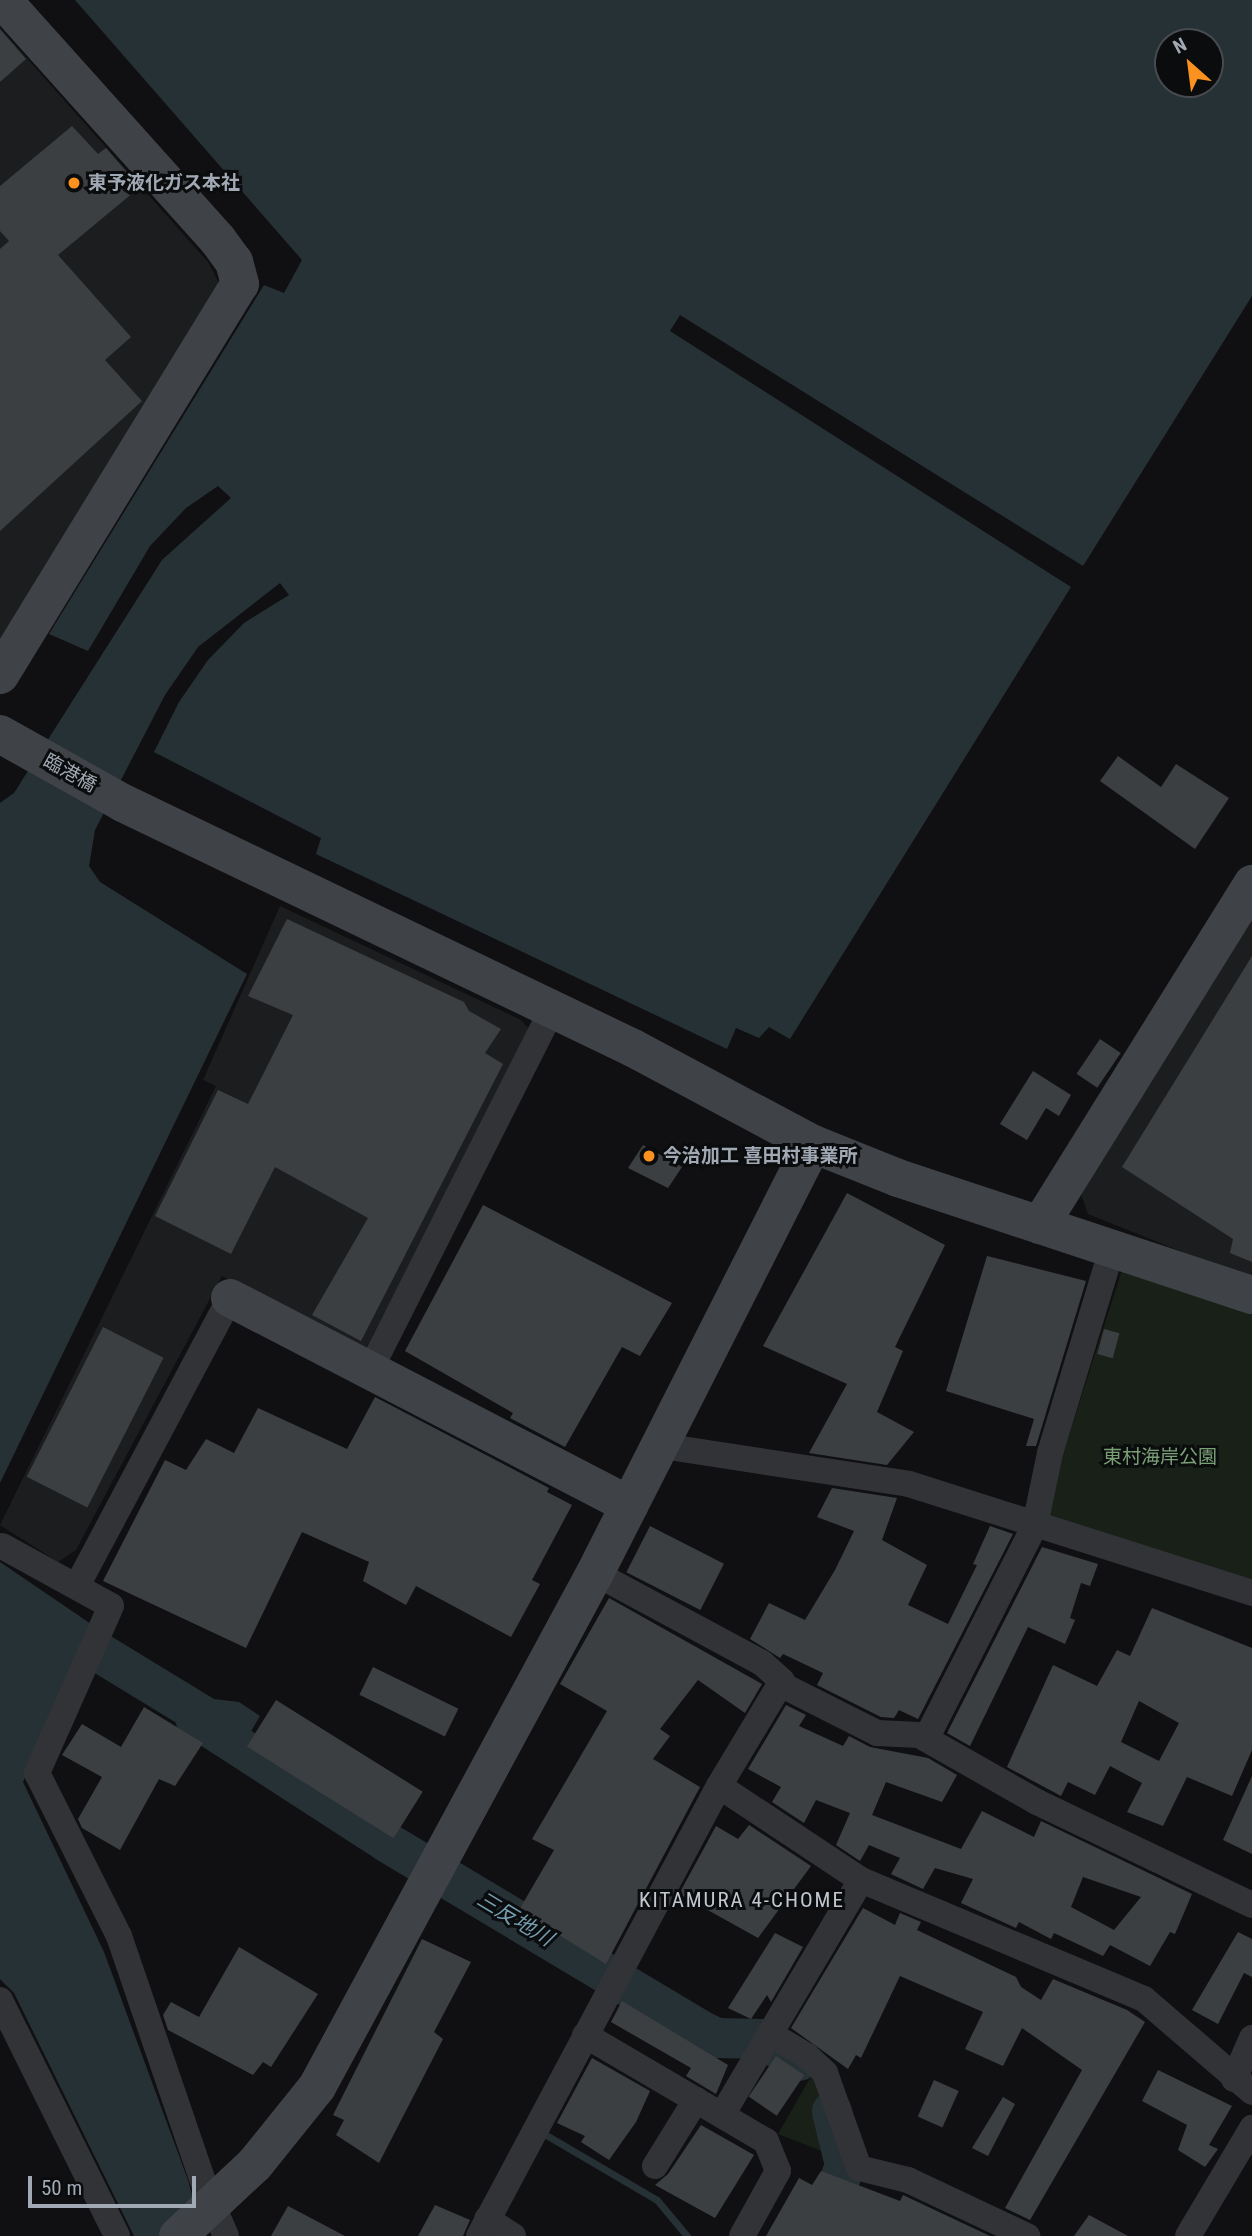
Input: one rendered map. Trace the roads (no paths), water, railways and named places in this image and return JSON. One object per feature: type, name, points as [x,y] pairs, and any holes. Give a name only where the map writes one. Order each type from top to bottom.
[{"type":"street","points":[[0,675],[240,284],[234,262],[218,240],[3,0]]},
{"type":"street","name":"臨港橋","points":[[9,739],[122,803],[633,1048],[813,1144],[1040,1225],[1252,1295]]},
{"type":"street","points":[[1040,1225],[1252,884]]},
{"type":"street","points":[[370,1370],[552,1010]]},
{"type":"street","points":[[202,2226],[317,2087],[662,1446],[813,1144]]},
{"type":"street","points":[[926,1738],[1035,1525],[1050,1453],[1112,1249]]},
{"type":"street","points":[[77,1586],[230,1298],[630,1505]]},
{"type":"street","points":[[662,1446],[909,1484],[1252,1593]]},
{"type":"street","points":[[2,1546],[111,1606],[37,1773],[120,1936],[202,2226]]},
{"type":"street","points":[[513,2236],[483,2228],[719,1786],[782,1681],[762,1663],[595,1573]]},
{"type":"street","points":[[780,1685],[877,1733],[926,1738],[1037,1802],[1252,1905]]},
{"type":"street","points":[[719,1786],[861,1880],[1144,1999],[1243,2086]]},
{"type":"street","points":[[722,2115],[861,1880]]},
{"type":"street","points":[[0,2000],[117,2236]]},
{"type":"street","points":[[770,2034],[807,2056],[825,2073],[859,2168],[908,2180],[1027,2236]]},
{"type":"street","points":[[585,2035],[766,2141],[778,2171],[742,2236]]},
{"type":"street","points":[[1243,2086],[1252,2038]]},
{"type":"street","points":[[655,2166],[696,2100]]},
{"type":"street","points":[[1188,2236],[1252,2128]]},
{"type":"waterway","name":"三反地川","points":[[195,1718],[388,1843],[704,2032],[717,2038],[762,2039],[799,2061]]},
{"type":"waterway","name":"三反地川","points":[[820,2236],[845,2165],[832,2112]]},
{"type":"waterway","points":[[541,2132],[657,2200],[687,2236]]},
{"type":"place","name":"東予液化ガス本社","points":[[74,183]]},
{"type":"place","name":"今治加工 喜田村事業所","points":[[649,1156]]},
{"type":"district","name":"KITAMURA 4-CHOME","points":[[742,1900]]},
{"type":"park label","name":"東村海岸公園","points":[[1160,1457]]}]
